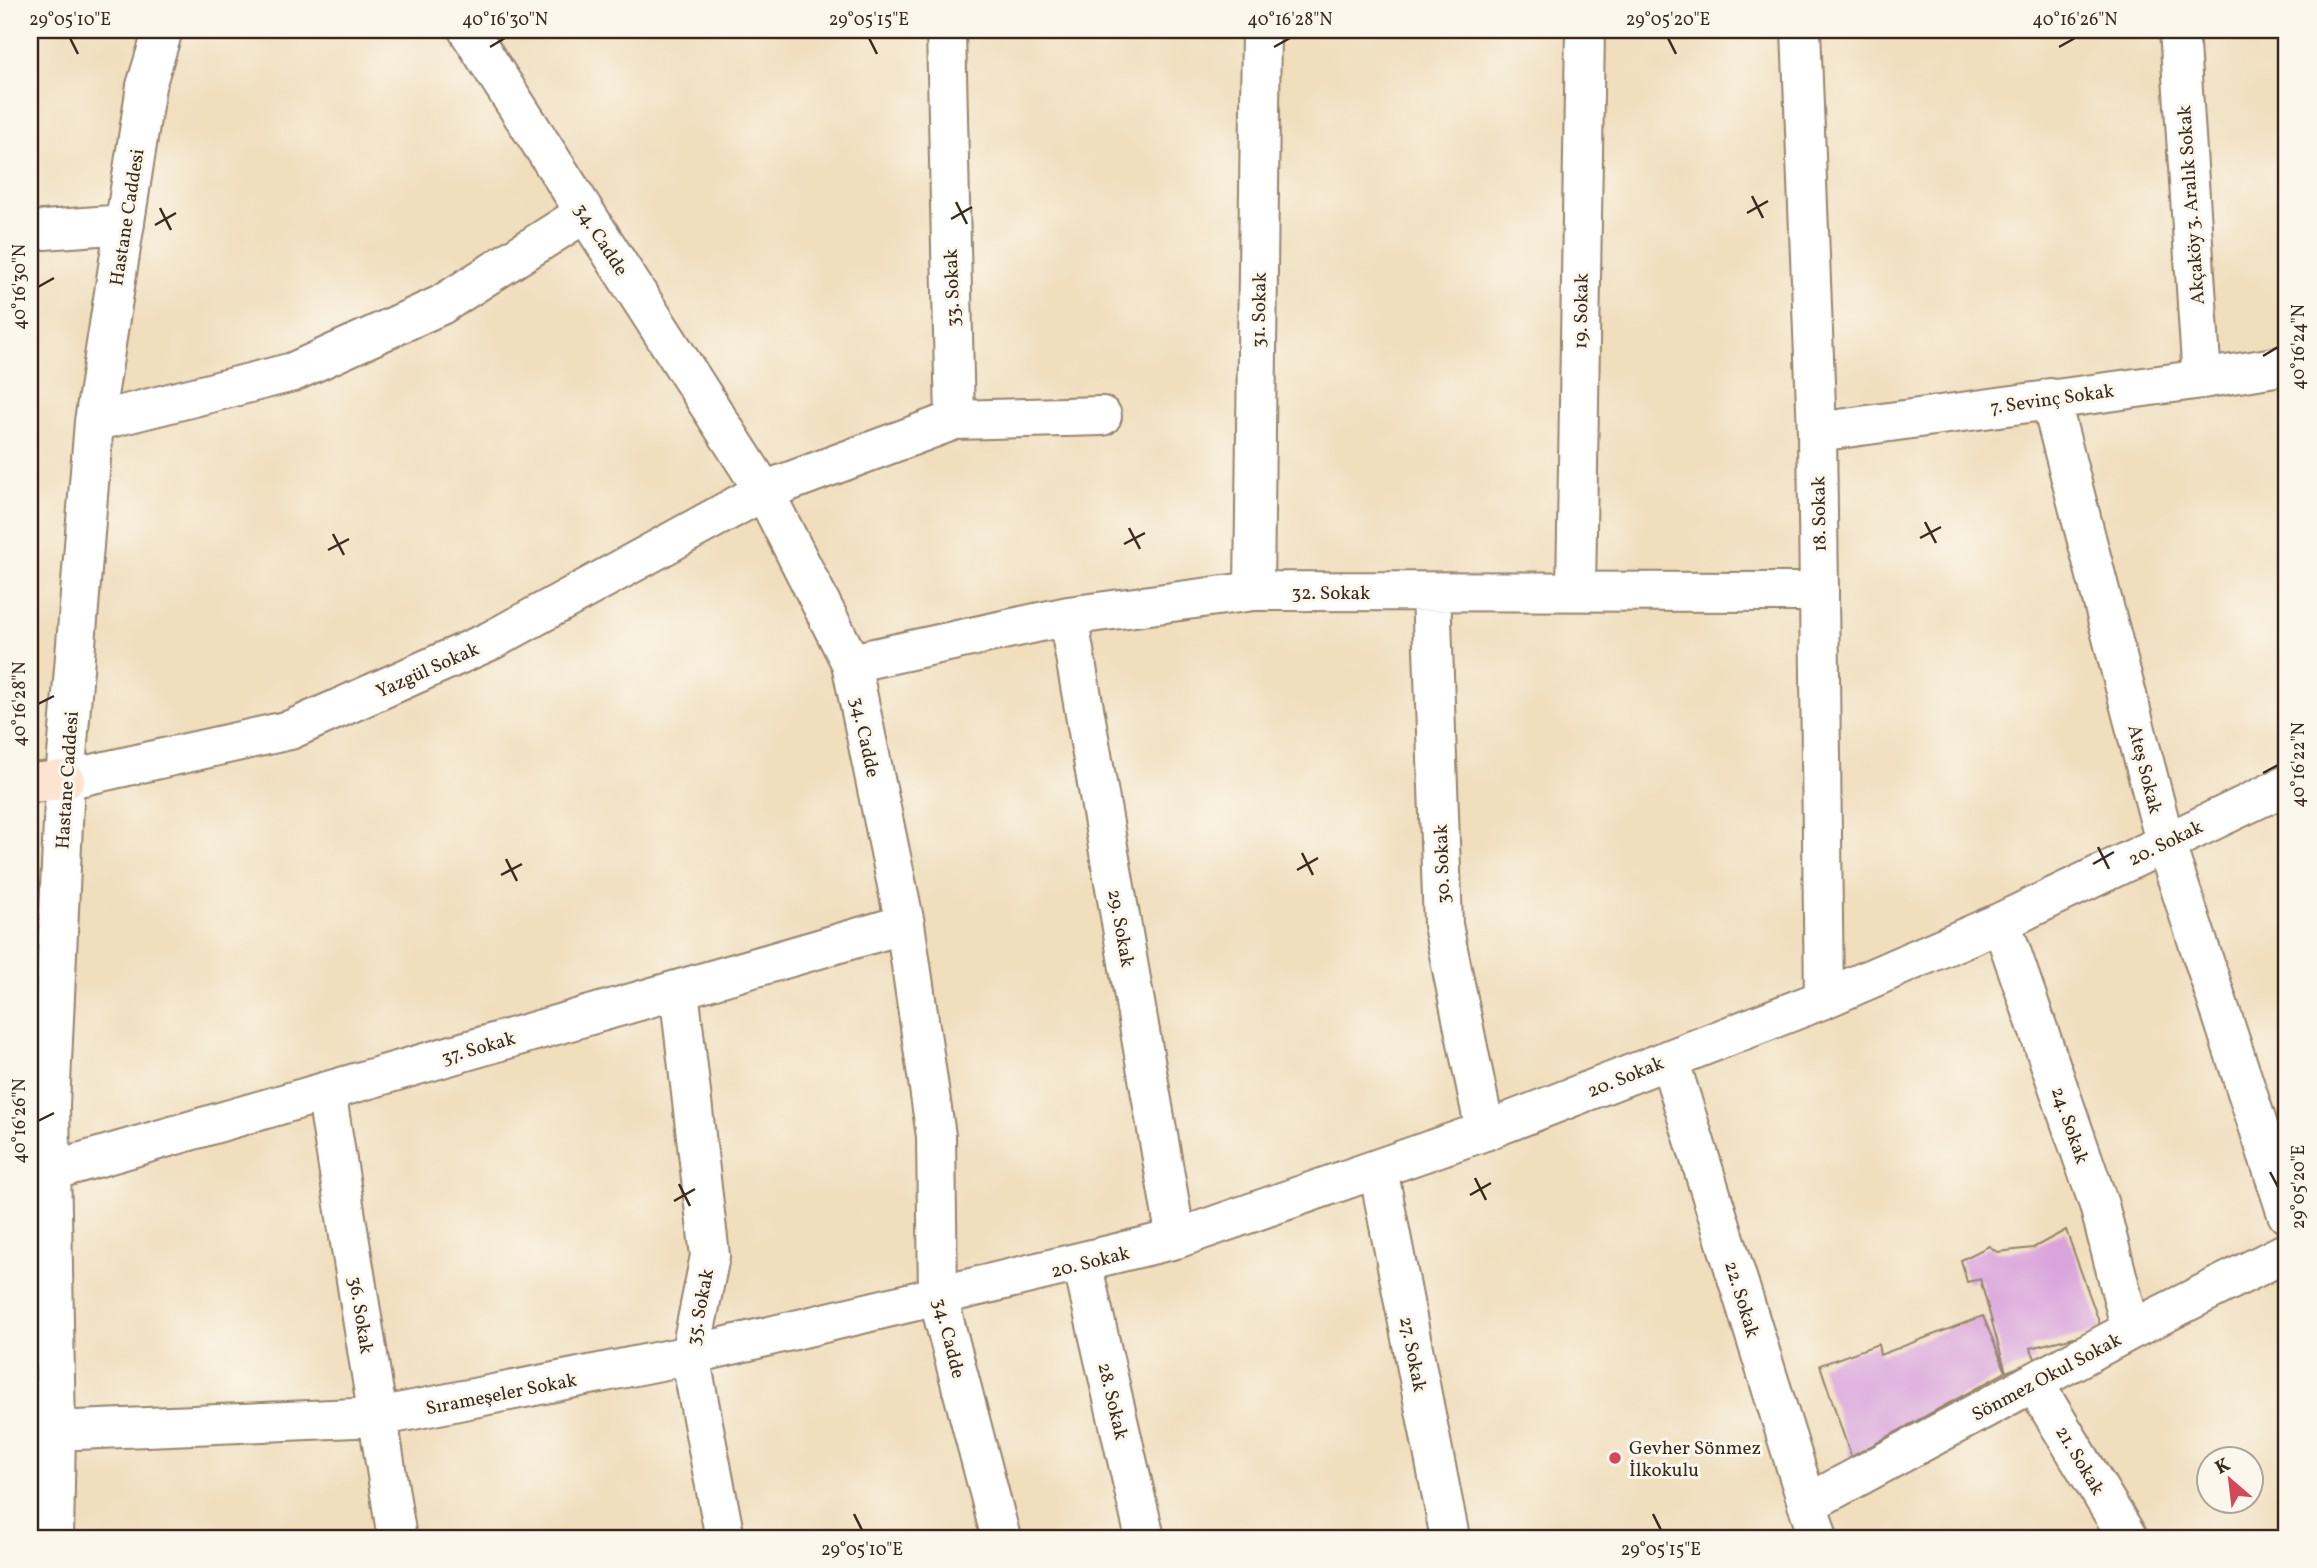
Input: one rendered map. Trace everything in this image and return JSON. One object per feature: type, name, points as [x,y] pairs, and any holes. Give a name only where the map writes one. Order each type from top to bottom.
[{"type":"street","name":"Hastane Caddesi","points":[[54,1538],[43,1432],[51,1171],[40,1106],[47,782],[94,422],[146,86],[163,30]]},
{"type":"street","name":"34. Cadde","points":[[468,30],[764,491],[851,663],[905,924],[936,1136],[938,1297],[1001,1538]]},
{"type":"street","name":"33. Sokak","points":[[946,30],[955,420]]},
{"type":"street","name":"31. Sokak","points":[[1254,591],[1261,30]]},
{"type":"street","name":"19. Sokak","points":[[1576,592],[1585,30]]},
{"type":"street","name":"18. Sokak","points":[[1801,30],[1816,432],[1824,999]]},
{"type":"street","name":"Akçaköy 3. Aralık Sokak","points":[[2179,30],[2202,379]]},
{"type":"street","points":[[94,422],[293,372],[441,305],[585,213]]},
{"type":"street","points":[[30,231],[125,224]]},
{"type":"street","name":"7. Sevinç Sokak","points":[[1816,432],[2287,365]]},
{"type":"street","name":"Ateş Sokak","points":[[2050,398],[2165,842],[2287,1214]]},
{"type":"street","points":[[764,491],[955,420],[1102,416]]},
{"type":"street","name":"Yazgül Sokak","points":[[47,782],[290,730],[492,640],[764,491]]},
{"type":"street","name":"32. Sokak","points":[[851,663],[1068,616],[1254,591],[1819,592]]},
{"type":"street","name":"30. Sokak","points":[[1431,592],[1443,925],[1485,1132]]},
{"type":"street","name":"29. Sokak","points":[[1068,616],[1176,1240]]},
{"type":"street","name":"20. Sokak","points":[[938,1297],[1176,1240],[1485,1132],[1824,999],[2001,922],[2287,785]]},
{"type":"street","name":"24. Sokak","points":[[2001,922],[2099,1205],[2132,1330]]},
{"type":"street","name":"37. Sokak","points":[[51,1171],[905,924]]},
{"type":"street","name":"35. Sokak","points":[[679,989],[710,1255],[690,1356],[724,1538]]},
{"type":"street","name":"22. Sokak","points":[[1669,1059],[1813,1521]]},
{"type":"street","name":"36. Sokak","points":[[326,1091],[397,1538]]},
{"type":"street","name":"27. Sokak","points":[[1378,1169],[1450,1538]]},
{"type":"street","name":"Sönmez Okul Sokak","points":[[1813,1521],[2034,1383],[2287,1252]]},
{"type":"street","name":"28. Sokak","points":[[1083,1263],[1146,1538]]},
{"type":"street","name":"Sırameşeler Sokak","points":[[43,1432],[378,1417],[690,1356],[938,1297]]},
{"type":"street","name":"21. Sokak","points":[[2034,1383],[2128,1538]]},
{"type":"building","points":[[2066,1230],[2102,1330],[2030,1348],[2036,1360],[2006,1372],[1980,1279],[1967,1282],[1961,1260],[1989,1246],[1997,1252],[2033,1248]]},
{"type":"building","points":[[1983,1316],[2006,1372],[1851,1457],[1820,1365],[1878,1344],[1880,1355]]},
{"type":"place","name":"Gevher Sönmez İlkokulu","points":[[1615,1458]]}]
